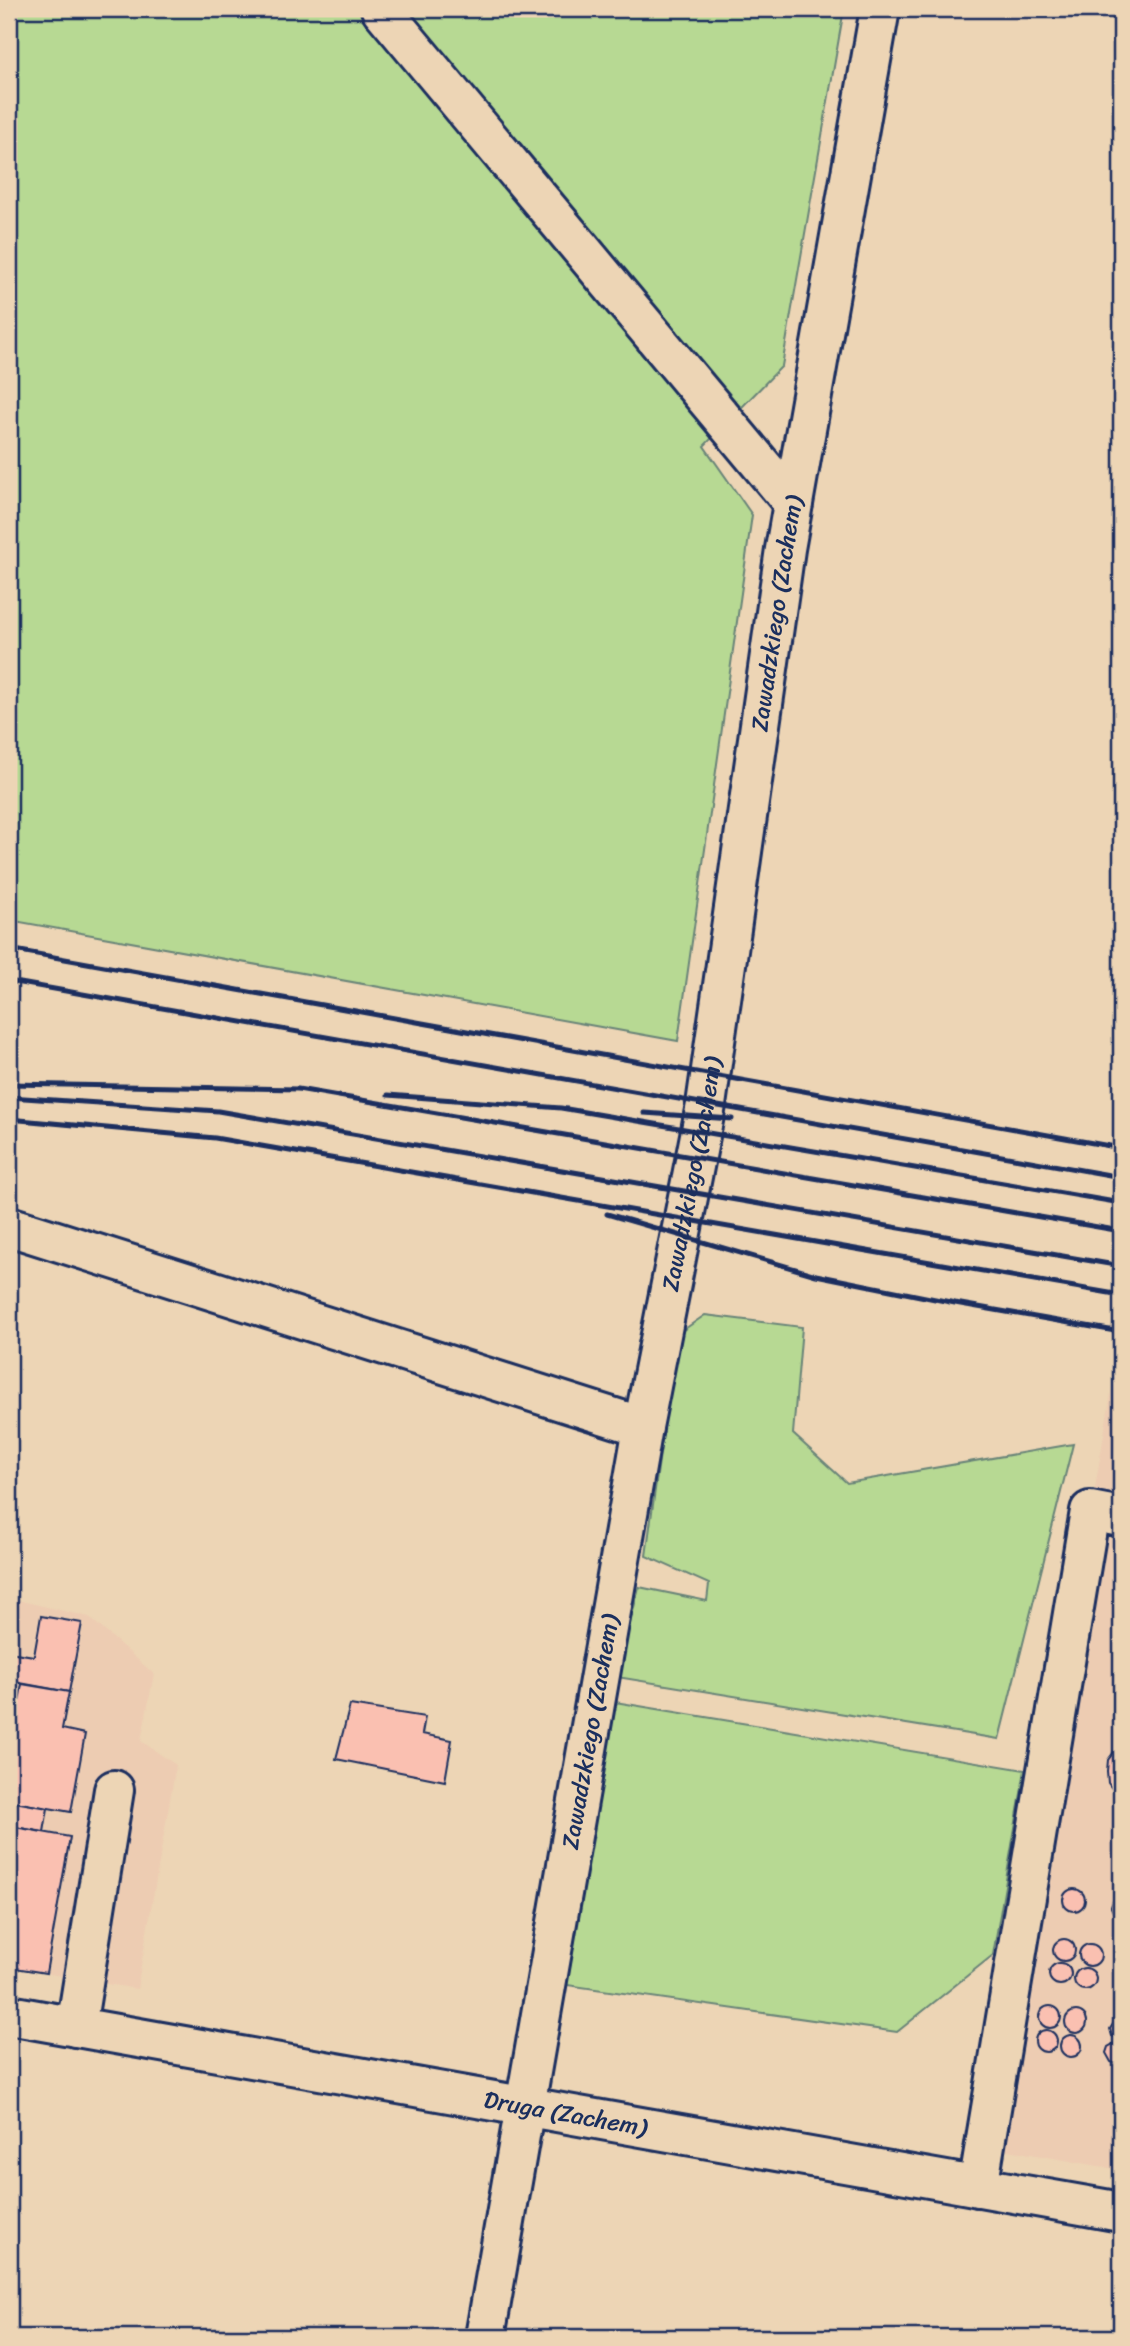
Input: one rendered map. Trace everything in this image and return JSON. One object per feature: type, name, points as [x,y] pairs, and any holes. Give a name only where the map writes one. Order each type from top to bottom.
[{"type":"lane","points":[[381,9],[793,503]]},
{"type":"lane","name":"Zawadzkiego (Zachem)","points":[[485,2337],[643,1427],[706,1105],[793,503],[880,9]]},
{"type":"lane","points":[[9,1226],[643,1427]]},
{"type":"lane","points":[[978,2187],[1090,1511],[1121,1517]]},
{"type":"lane","points":[[76,2027],[114,1790]]},
{"type":"lane","name":"Druga (Zachem)","points":[[9,2015],[1121,2212]]},
{"type":"shaded area","points":[[1121,1333],[1121,2170],[985,2146]]},
{"type":"shaded area","points":[[9,1598],[89,1617],[154,1674],[141,1741],[176,1765],[137,1989],[9,1967]]},
{"type":"green space","points":[[9,9],[844,9],[782,366],[704,446],[752,515],[678,1041],[9,920]]},
{"type":"green space","points":[[705,1315],[802,1327],[793,1434],[847,1483],[1073,1444],[999,1739],[617,1677],[639,1587],[707,1601],[709,1584],[646,1556],[676,1335]]},
{"type":"green space","points":[[615,1702],[1025,1770],[993,1955],[897,2032],[567,1985]]},
{"type":"building","points":[[41,1616],[82,1623],[69,1692],[9,1681],[9,1652],[34,1656]]},
{"type":"building","points":[[22,1684],[69,1692],[62,1729],[85,1734],[71,1812],[9,1801],[9,1760]]},
{"type":"building","points":[[350,1705],[425,1717],[422,1734],[452,1740],[445,1781],[336,1759]]},
{"type":"building","points":[[9,1718],[16,1719],[9,1760]]},
{"type":"building","points":[[1121,1743],[1121,1801],[1108,1783],[1107,1771],[1108,1760]]},
{"type":"building","points":[[9,1801],[48,1808],[44,1832],[9,1826]]},
{"type":"building","points":[[9,1826],[70,1837],[46,1973],[9,1967]]},
{"type":"building","points":[[1074,1889],[1082,1892],[1085,1900],[1082,1908],[1074,1911],[1066,1908],[1063,1900],[1066,1892]]},
{"type":"building","points":[[1119,1897],[1121,1918],[1114,1914],[1111,1907],[1113,1901]]},
{"type":"building","points":[[1064,1939],[1072,1942],[1075,1950],[1072,1958],[1064,1961],[1056,1958],[1053,1950],[1056,1942]]},
{"type":"building","points":[[1090,1944],[1098,1947],[1101,1955],[1098,1963],[1090,1966],[1082,1963],[1079,1955],[1082,1947]]},
{"type":"building","points":[[1060,1963],[1070,1970],[1071,1974],[1064,1984],[1060,1985],[1050,1978],[1049,1974],[1056,1964]]},
{"type":"building","points":[[1085,1968],[1093,1971],[1096,1979],[1093,1987],[1085,1990],[1077,1987],[1074,1979],[1077,1971]]},
{"type":"building","points":[[1050,2006],[1060,2013],[1061,2017],[1054,2027],[1050,2028],[1040,2021],[1039,2017],[1046,2007]]},
{"type":"building","points":[[1076,2011],[1086,2018],[1087,2022],[1080,2032],[1076,2033],[1066,2026],[1065,2022],[1072,2012]]},
{"type":"building","points":[[1121,2018],[1121,2040],[1112,2036],[1110,2029],[1115,2021]]},
{"type":"building","points":[[1046,2030],[1054,2033],[1057,2041],[1054,2049],[1046,2052],[1038,2049],[1035,2041],[1038,2033]]},
{"type":"building","points":[[1071,2035],[1081,2042],[1082,2046],[1075,2056],[1071,2057],[1061,2050],[1060,2046],[1067,2036]]},
{"type":"building","points":[[1117,2042],[1121,2044],[1121,2063],[1117,2064],[1111,2062],[1106,2053],[1108,2047]]},
{"type":"railway","points":[[9,949],[1121,1148]]},
{"type":"railway","points":[[9,981],[1121,1177]]},
{"type":"railway","points":[[9,1084],[298,1089],[1121,1231]]},
{"type":"railway","points":[[388,1095],[561,1108],[1121,1203]]},
{"type":"railway","points":[[9,1097],[218,1111],[1121,1266]]},
{"type":"railway","points":[[644,1113],[732,1119]]},
{"type":"railway","points":[[9,1119],[215,1138],[1121,1295]]},
{"type":"railway","points":[[607,1214],[816,1275],[1121,1332]]}]
